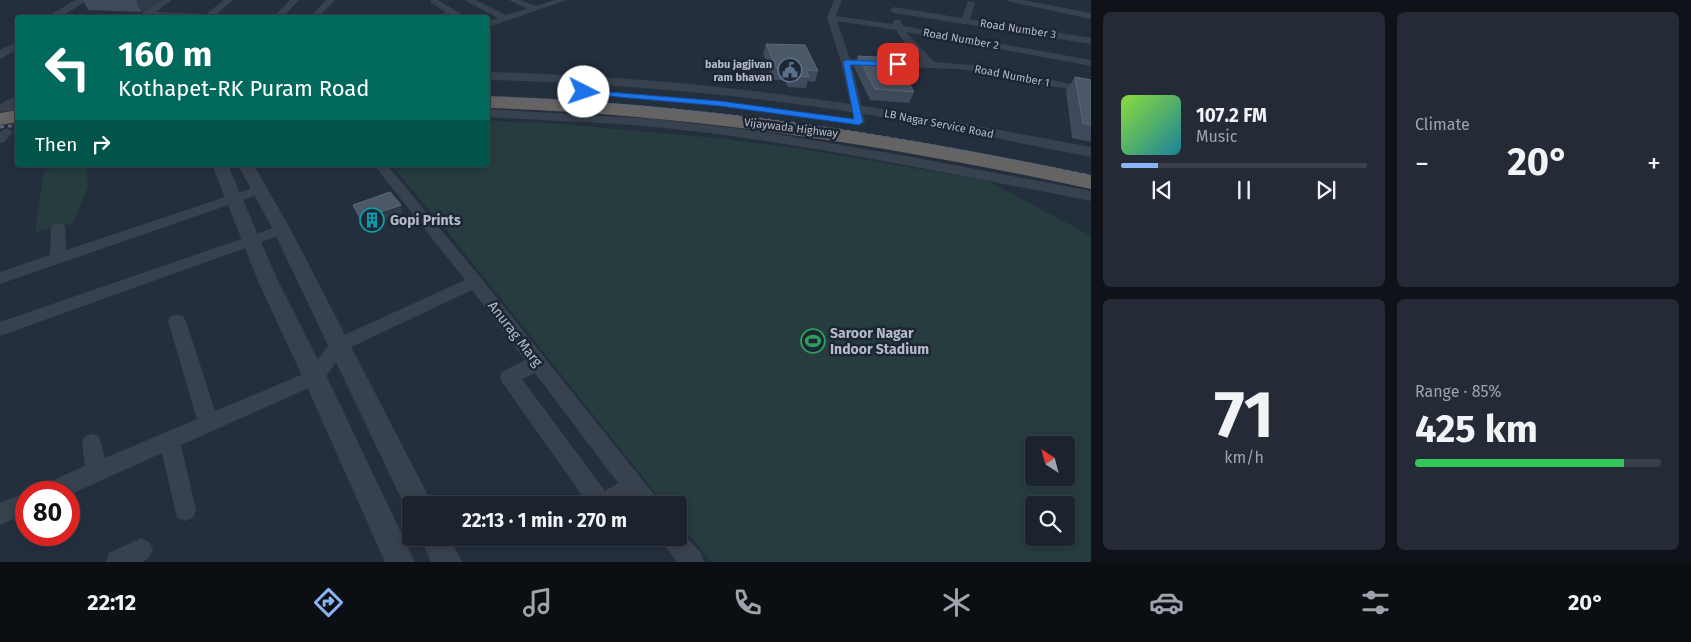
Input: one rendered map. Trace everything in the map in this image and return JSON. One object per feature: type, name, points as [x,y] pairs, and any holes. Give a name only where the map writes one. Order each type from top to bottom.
[{"type":"highway","name":"Vijaywada Highway","points":[[490,89],[521,96],[714,118],[1032,160]]},
{"type":"highway","name":"Vijaywada Highway","points":[[490,102],[521,96],[666,98],[858,116],[1077,173],[1091,164]]},
{"type":"street","points":[[56,15],[83,0]]},
{"type":"street","points":[[67,15],[94,0]]},
{"type":"street","points":[[146,15],[168,0]]},
{"type":"street","points":[[210,15],[229,0]]},
{"type":"street","points":[[280,15],[296,0]]},
{"type":"street","points":[[316,15],[331,0]]},
{"type":"street","points":[[468,0],[505,18]]},
{"type":"street","points":[[513,0],[536,9]]},
{"type":"street","points":[[490,23],[563,0]]},
{"type":"street","points":[[838,0],[831,18],[846,62],[858,116]]},
{"type":"street","points":[[893,0],[899,28],[912,47],[932,66]]},
{"type":"street","points":[[1012,0],[1091,16]]},
{"type":"street","points":[[1056,9],[1061,0]]},
{"type":"street","points":[[434,1],[459,15]]},
{"type":"street","points":[[966,21],[971,3]]},
{"type":"street","name":"Road Number 3","points":[[894,10],[966,21],[1032,26],[1091,41]]},
{"type":"street","points":[[444,15],[454,12]]},
{"type":"street","name":"Road Number 2","points":[[831,18],[899,28],[1091,63]]},
{"type":"street","points":[[0,48],[15,39]]},
{"type":"street","points":[[0,55],[15,46]]},
{"type":"street","name":"Road Number 1","points":[[846,62],[984,69],[1091,91]]},
{"type":"street","name":"LB Nagar Service Road","points":[[490,76],[603,80],[683,87],[1091,152]]},
{"type":"street","points":[[6,123],[15,104]]},
{"type":"street","points":[[6,123],[15,110]]},
{"type":"street","points":[[490,114],[583,118],[710,129],[876,156],[1091,196]]},
{"type":"street","points":[[221,167],[233,199],[304,358],[315,377],[400,562]]},
{"type":"street","points":[[247,167],[258,190],[282,230],[414,496]]},
{"type":"street","name":"Anurag Marg","points":[[382,167],[475,282],[641,496]]},
{"type":"street","points":[[0,278],[258,190]]},
{"type":"street","points":[[58,227],[58,258]]},
{"type":"street","points":[[0,329],[282,230]]},
{"type":"street","points":[[77,481],[315,377],[339,344],[475,282]]},
{"type":"street","points":[[177,321],[209,424]]},
{"type":"street","points":[[537,363],[509,377],[596,496]]},
{"type":"street","points":[[170,441],[185,510]]},
{"type":"street","points":[[92,444],[97,473]]},
{"type":"street","points":[[617,496],[633,486]]},
{"type":"street","points":[[0,514],[15,508]]},
{"type":"street","points":[[439,546],[447,562]]},
{"type":"street","points":[[679,546],[692,562]]},
{"type":"street","points":[[118,562],[141,550]]},
{"type":"green space","name":"Saroor Nagar Indoor Stadium","points":[[490,121],[548,123],[717,138],[809,150],[988,181],[1091,236],[1091,562],[711,562],[687,532],[687,496],[658,496],[452,237],[393,167],[490,167]]},
{"type":"green space","points":[[56,167],[86,167],[88,187],[73,223],[35,232],[44,171]]},
{"type":"building","points":[[766,44],[805,45],[818,71],[806,70],[809,77],[791,76],[788,69],[777,69]]},
{"type":"building","points":[[858,56],[894,58],[914,92],[875,89]]},
{"type":"building","points":[[1075,77],[1091,80],[1091,125],[1083,123]]},
{"type":"building","points":[[390,192],[401,205],[362,218],[353,205]]},
{"type":"railway","points":[[490,99],[630,106],[762,119],[903,140],[1091,176]]},
{"type":"railway","points":[[0,127],[15,125]]},
{"type":"place","name":"babu jagjivan ram bhavan","points":[[790,70]]},
{"type":"place","name":"Gopi Prints","points":[[372,220]]},
{"type":"place","name":"Saroor Nagar Indoor Stadium","points":[[813,341]]},
{"type":"route","points":[[584,92],[720,103],[859,122],[846,62],[898,64]]}]
